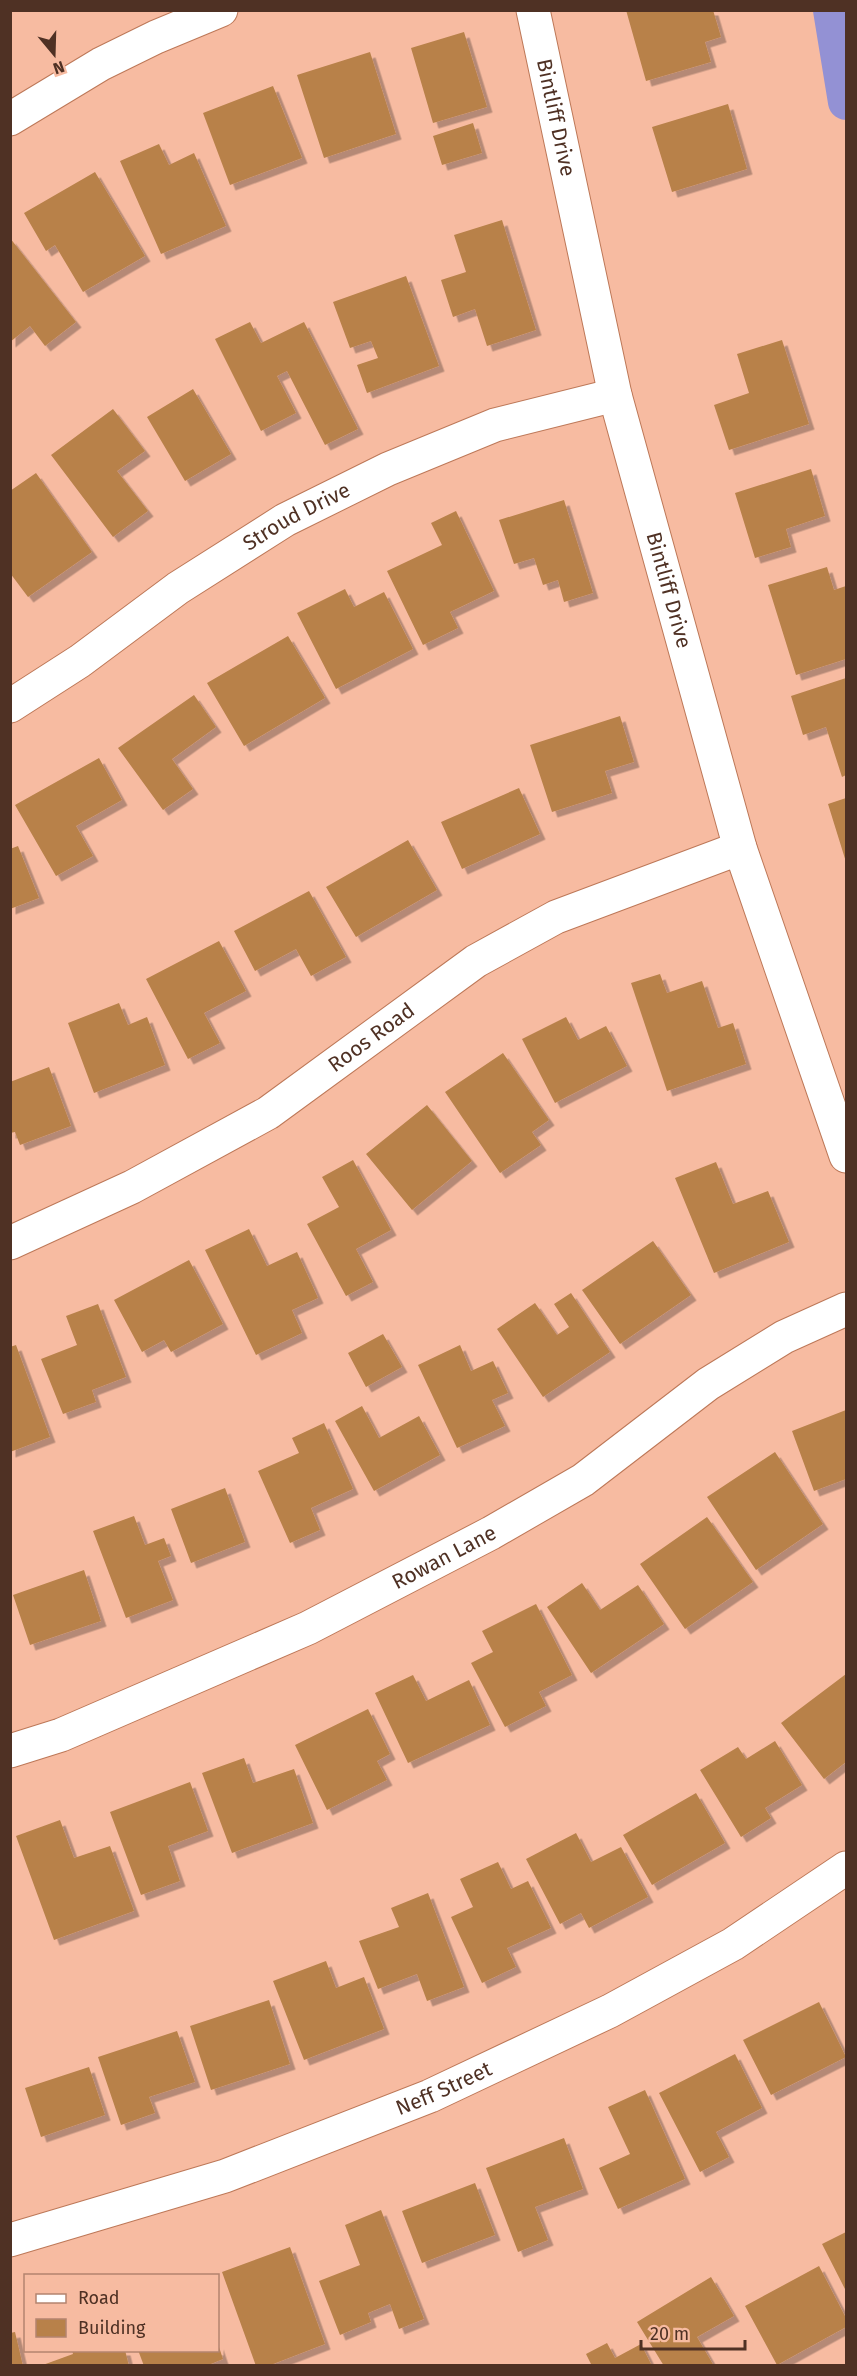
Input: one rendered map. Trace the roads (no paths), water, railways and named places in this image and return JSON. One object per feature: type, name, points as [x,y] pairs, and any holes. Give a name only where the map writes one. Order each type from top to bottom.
[{"type":"street","points":[[10,119],[101,64],[156,37],[221,10]]},
{"type":"street","name":"Bintliff Drive","points":[[533,10],[615,395],[740,848],[846,1156]]},
{"type":"street","name":"Stroud Drive","points":[[10,706],[80,661],[178,588],[285,520],[388,469],[495,425],[615,395]]},
{"type":"street","name":"Roos Road","points":[[10,1243],[132,1187],[268,1113],[476,961],[556,917],[740,848]]},
{"type":"street","name":"Rowan Lane","points":[[10,1750],[61,1735],[308,1628],[491,1533],[583,1480],[708,1384],[784,1337],[846,1308]]},
{"type":"street","name":"Neff Street","points":[[10,2240],[225,2176],[430,2096],[610,2011],[733,1944],[846,1868]]},
{"type":"waterway","points":[[831,10],[846,102]]}]
